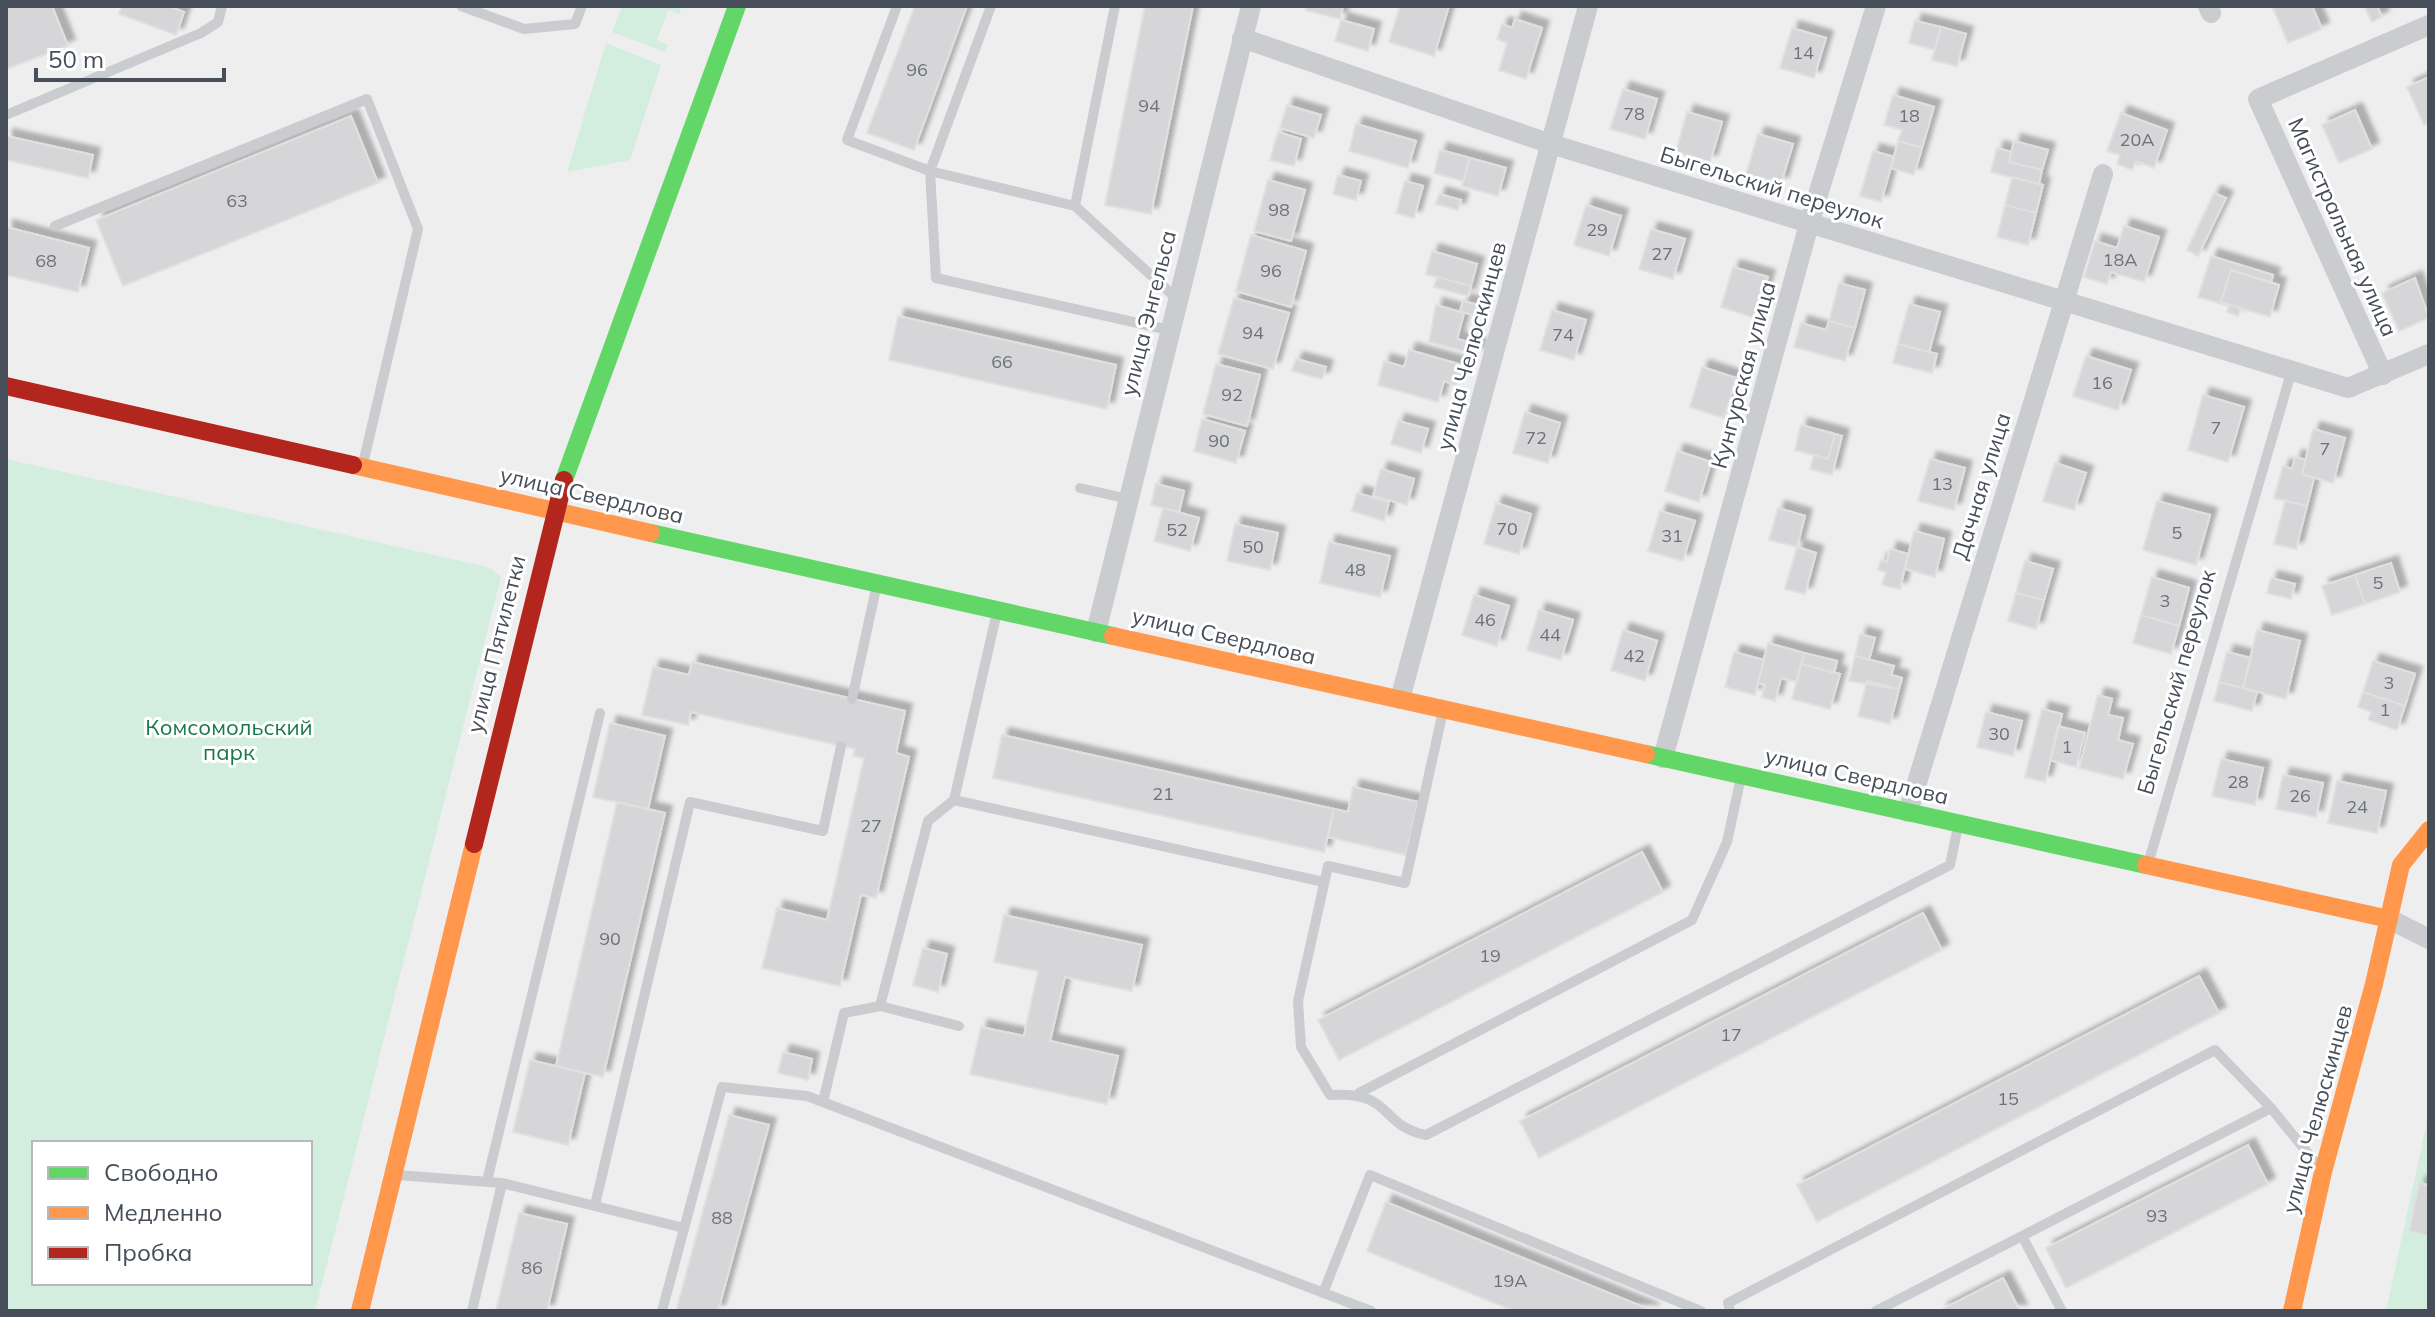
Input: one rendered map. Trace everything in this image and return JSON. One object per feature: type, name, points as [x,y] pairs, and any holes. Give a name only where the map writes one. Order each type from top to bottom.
[{"type":"street","name":"улица Пятилетки","points":[[360,1311],[555,511],[572,454],[737,6]]},
{"type":"street","name":"улица Энгельса","points":[[1096,632],[1176,298],[1251,6]]},
{"type":"street","name":"улица Челюскинцев","points":[[1400,699],[1588,6]]},
{"type":"street","name":"Кунгурская улица","points":[[1663,758],[1809,224],[1876,6]]},
{"type":"street","name":"Магистральная улица","points":[[2383,375],[2258,99],[2429,25]]},
{"type":"street","name":"Быгельский переулок","points":[[1242,38],[1551,144],[2291,373],[2348,388],[2429,354]]},
{"type":"street","name":"Дачная улица","points":[[1908,812],[2103,174]]},
{"type":"street","name":"улица Свердлова","points":[[6,386],[2389,919],[2429,939]]},
{"type":"street","name":"улица Челюскинцев","points":[[2292,1311],[2323,1172],[2401,865],[2429,830]]},
{"type":"lane","points":[[6,115],[201,33],[218,22],[222,6]]},
{"type":"lane","points":[[461,6],[524,29],[575,24],[582,6]]},
{"type":"lane","points":[[897,6],[847,140],[930,171],[1075,206],[1176,298]]},
{"type":"lane","points":[[991,6],[930,171],[936,278],[1169,330]]},
{"type":"lane","points":[[1075,206],[1115,6]]},
{"type":"lane","points":[[55,226],[367,99],[418,229],[362,467]]},
{"type":"lane","name":"Быгельский переулок","points":[[2147,866],[2291,373]]},
{"type":"lane","points":[[1080,488],[1128,499]]},
{"type":"lane","points":[[852,699],[877,583]]},
{"type":"lane","points":[[880,1006],[928,821],[954,800],[997,610]]},
{"type":"lane","points":[[1444,709],[1405,883],[1328,866],[1298,1001],[1301,1047],[1330,1095],[1359,1093],[1692,920],[1727,842],[1741,775]]},
{"type":"lane","points":[[487,1181],[600,713]]},
{"type":"lane","points":[[595,1205],[690,802],[823,831],[841,746]]},
{"type":"lane","points":[[954,800],[1324,882]]},
{"type":"lane","points":[[1359,1093],[1375,1101],[1407,1131],[1426,1135],[1950,865],[1959,824]]},
{"type":"lane","points":[[823,1102],[844,1013],[880,1006],[959,1026]]},
{"type":"lane","points":[[1730,1311],[1728,1303],[2215,1050],[2271,1108],[2323,1172]]},
{"type":"lane","points":[[662,1311],[722,1087],[807,1096],[1371,1311]]},
{"type":"lane","points":[[1876,1311],[2271,1108]]},
{"type":"lane","points":[[391,1175],[502,1183],[684,1228]]},
{"type":"lane","points":[[1323,1293],[1370,1175],[1701,1311]]},
{"type":"lane","points":[[472,1311],[502,1183]]},
{"type":"lane","points":[[2022,1236],[2062,1311]]},
{"type":"green space","points":[[622,6],[682,6],[679,14],[668,10],[657,40],[668,45],[665,52],[612,32]]},
{"type":"green space","points":[[606,43],[661,65],[630,160],[567,172]]},
{"type":"green space","name":"Комсомольский парк","points":[[6,459],[491,568],[501,577],[315,1311],[6,1311]]},
{"type":"green space","points":[[2429,1112],[2429,1311],[2386,1311]]},
{"type":"building","points":[[6,6],[52,6],[68,46],[6,69]]},
{"type":"building","points":[[122,6],[168,6],[184,12],[176,35],[119,14]]},
{"type":"building","points":[[915,6],[967,6],[914,150],[867,133]]},
{"type":"building","points":[[1145,6],[1193,6],[1151,214],[1105,205]]},
{"type":"building","points":[[1307,6],[1343,6],[1340,19],[1306,10]]},
{"type":"building","points":[[1400,6],[1449,6],[1434,56],[1389,42]]},
{"type":"building","points":[[2272,6],[2312,6],[2322,29],[2288,43]]},
{"type":"building","points":[[2364,6],[2377,6],[2382,17],[2372,22]]},
{"type":"building","points":[[1515,19],[1542,28],[1526,79],[1499,70],[1507,43],[1497,39],[1502,24],[1512,28]]},
{"type":"building","points":[[1341,20],[1374,29],[1368,51],[1335,41]]},
{"type":"building","points":[[1915,21],[1941,27],[1935,50],[1909,43]]},
{"type":"building","points":[[1941,27],[1966,34],[1957,66],[1932,60]]},
{"type":"building","points":[[1792,28],[1826,38],[1814,78],[1780,68]]},
{"type":"building","points":[[2429,77],[2429,123],[2424,125],[2407,87]]},
{"type":"building","points":[[1623,89],[1657,99],[1645,139],[1610,129]]},
{"type":"building","points":[[1893,95],[1934,107],[1922,148],[1898,141],[1902,130],[1884,125]]},
{"type":"building","points":[[1287,105],[1321,115],[1314,138],[1280,128]]},
{"type":"building","points":[[2355,110],[2372,149],[2339,163],[2322,125]]},
{"type":"building","points":[[1687,112],[1722,122],[1710,162],[1676,152]]},
{"type":"building","points":[[2121,113],[2167,130],[2154,168],[2136,161],[2132,170],[2117,164],[2120,155],[2107,151]]},
{"type":"building","points":[[351,116],[378,183],[123,286],[96,220]]},
{"type":"building","points":[[1356,124],[1416,141],[1408,168],[1349,151]]},
{"type":"building","points":[[1278,132],[1301,139],[1294,166],[1270,160]]},
{"type":"building","points":[[1758,134],[1793,144],[1781,184],[1746,174]]},
{"type":"building","points":[[6,136],[93,155],[88,178],[6,160]]},
{"type":"building","points":[[1898,141],[1922,148],[1914,175],[1891,168]]},
{"type":"building","points":[[2014,141],[2048,150],[2042,170],[2009,162]]},
{"type":"building","points":[[1997,148],[2011,152],[2009,162],[2042,170],[2039,184],[1991,172]]},
{"type":"building","points":[[1440,150],[1470,158],[1463,181],[1434,173]]},
{"type":"building","points":[[1873,151],[1894,157],[1881,202],[1860,196]]},
{"type":"building","points":[[1470,158],[1506,168],[1498,196],[1462,186]]},
{"type":"building","points":[[1338,175],[1361,181],[1356,200],[1333,194]]},
{"type":"building","points":[[2012,177],[2043,185],[2036,213],[2005,205]]},
{"type":"building","points":[[1268,180],[1305,190],[1291,241],[1254,231]]},
{"type":"building","points":[[1405,181],[1423,186],[1414,218],[1396,213]]},
{"type":"building","points":[[2214,193],[2226,198],[2198,256],[2187,250]]},
{"type":"building","points":[[1439,194],[1461,200],[1458,210],[1436,204]]},
{"type":"building","points":[[1586,205],[1621,216],[1609,256],[1574,245]]},
{"type":"building","points":[[2005,205],[2036,213],[2028,245],[1997,237]]},
{"type":"building","points":[[2124,226],[2159,237],[2144,282],[2111,272],[2107,284],[2084,277],[2095,241],[2117,248]]},
{"type":"building","points":[[6,227],[89,248],[78,292],[6,275]]},
{"type":"building","points":[[1651,229],[1685,239],[1673,279],[1639,269]]},
{"type":"building","points":[[1251,235],[1306,251],[1291,307],[1236,291]]},
{"type":"building","points":[[1432,251],[1477,264],[1471,286],[1426,274]]},
{"type":"building","points":[[2211,256],[2273,275],[2271,283],[2231,270],[2221,302],[2241,308],[2238,316],[2227,312],[2229,306],[2198,297]]},
{"type":"building","points":[[1733,267],[1768,277],[1755,318],[1721,307]]},
{"type":"building","points":[[2231,270],[2279,285],[2270,317],[2221,302]]},
{"type":"building","points":[[1437,277],[1471,286],[1468,296],[1434,287]]},
{"type":"building","points":[[2415,278],[2429,318],[2399,331],[2382,293]]},
{"type":"building","points":[[1839,283],[1865,290],[1855,328],[1829,321]]},
{"type":"building","points":[[1234,298],[1289,313],[1273,369],[1218,354]]},
{"type":"building","points":[[1463,301],[1483,306],[1480,317],[1460,311]]},
{"type":"building","points":[[1909,304],[1940,312],[1929,352],[1898,344]]},
{"type":"building","points":[[1436,305],[1464,313],[1457,339],[1479,345],[1477,355],[1429,342]]},
{"type":"building","points":[[1552,310],[1586,320],[1574,360],[1540,350]]},
{"type":"building","points":[[898,316],[1116,365],[1107,409],[889,360]]},
{"type":"building","points":[[1829,321],[1855,328],[1845,361],[1794,347],[1801,323],[1826,330]]},
{"type":"building","points":[[1898,344],[1937,354],[1932,373],[1893,363]]},
{"type":"building","points":[[1409,350],[1462,365],[1456,385],[1444,381],[1438,402],[1378,385],[1384,361],[1404,367]]},
{"type":"building","points":[[2086,356],[2131,370],[2118,410],[2073,396]]},
{"type":"building","points":[[1296,359],[1326,367],[1322,379],[1292,371]]},
{"type":"building","points":[[1216,364],[1260,375],[1247,426],[1203,414]]},
{"type":"building","points":[[1702,367],[1736,378],[1724,418],[1690,407]]},
{"type":"building","points":[[2203,395],[2244,407],[2228,462],[2188,450]]},
{"type":"building","points":[[1525,412],[1560,423],[1548,463],[1513,453]]},
{"type":"building","points":[[1202,419],[1245,431],[1236,463],[1194,451]]},
{"type":"building","points":[[1398,421],[1428,429],[1421,453],[1391,444]]},
{"type":"building","points":[[1801,425],[1835,434],[1828,459],[1795,450]]},
{"type":"building","points":[[2313,429],[2345,438],[2333,483],[2302,474]]},
{"type":"building","points":[[1835,434],[1842,436],[1832,475],[1810,469],[1814,455],[1828,459]]},
{"type":"building","points":[[1677,451],[1711,462],[1699,502],[1665,491]]},
{"type":"building","points":[[2295,457],[2306,460],[2302,474],[2314,478],[2307,506],[2274,498],[2283,466],[2292,469]]},
{"type":"building","points":[[1930,459],[1965,468],[1954,510],[1918,501]]},
{"type":"building","points":[[2055,463],[2086,473],[2074,510],[2043,501]]},
{"type":"building","points":[[1381,469],[1414,479],[1407,505],[1373,496]]},
{"type":"building","points":[[1156,484],[1184,491],[1179,512],[1151,505]]},
{"type":"building","points":[[1357,493],[1389,502],[1384,521],[1352,511]]},
{"type":"building","points":[[2157,501],[2210,515],[2196,565],[2143,550]]},
{"type":"building","points":[[2285,501],[2307,506],[2296,549],[2274,544]]},
{"type":"building","points":[[1496,503],[1531,514],[1519,554],[1484,544]]},
{"type":"building","points":[[1163,508],[1199,518],[1190,551],[1154,541]]},
{"type":"building","points":[[1778,508],[1805,516],[1797,547],[1769,540]]},
{"type":"building","points":[[1660,511],[1695,521],[1683,561],[1648,551]]},
{"type":"building","points":[[1235,524],[1278,533],[1270,570],[1227,561]]},
{"type":"building","points":[[1914,531],[1944,539],[1935,577],[1905,569]]},
{"type":"building","points":[[1329,542],[1390,556],[1380,597],[1320,583]]},
{"type":"building","points":[[1797,547],[1816,553],[1805,594],[1785,589]]},
{"type":"building","points":[[1890,549],[1908,554],[1900,589],[1882,585],[1886,572],[1878,570],[1881,560],[1887,562]]},
{"type":"building","points":[[2025,561],[2053,569],[2044,600],[2016,593]]},
{"type":"building","points":[[2391,563],[2400,592],[2365,604],[2355,575]]},
{"type":"building","points":[[2355,575],[2365,604],[2332,615],[2322,586]]},
{"type":"building","points":[[2152,577],[2189,588],[2179,626],[2141,615]]},
{"type":"building","points":[[2271,578],[2295,584],[2291,599],[2267,593]]},
{"type":"building","points":[[2016,593],[2044,600],[2036,629],[2008,621]]},
{"type":"building","points":[[1474,595],[1509,606],[1497,646],[1462,635]]},
{"type":"building","points":[[1539,610],[1573,620],[1561,660],[1527,650]]},
{"type":"building","points":[[2141,615],[2179,626],[2171,654],[2133,643]]},
{"type":"building","points":[[1623,630],[1657,641],[1645,681],[1611,670]]},
{"type":"building","points":[[2257,630],[2300,641],[2286,699],[2243,688]]},
{"type":"building","points":[[1860,634],[1875,638],[1869,660],[1855,656]]},
{"type":"building","points":[[1768,643],[1804,653],[1797,682],[1781,678],[1775,701],[1762,697],[1765,685],[1758,683]]},
{"type":"building","points":[[1734,652],[1764,660],[1755,695],[1725,687]]},
{"type":"building","points":[[2227,652],[2251,658],[2243,688],[2219,682]]},
{"type":"building","points":[[1804,653],[1837,661],[1834,673],[1801,664]]},
{"type":"building","points":[[1855,656],[1894,666],[1891,675],[1902,678],[1899,689],[1849,681]]},
{"type":"building","points":[[2373,661],[2415,674],[2405,706],[2363,692]]},
{"type":"building","points":[[692,662],[905,711],[896,753],[909,757],[876,898],[861,895],[840,986],[762,968],[777,908],[827,920],[864,758],[853,756],[855,749],[691,712],[688,725],[642,715],[653,667],[689,675]]},
{"type":"building","points":[[1801,664],[1840,674],[1830,709],[1792,699]]},
{"type":"building","points":[[1867,681],[1899,689],[1890,724],[1858,716]]},
{"type":"building","points":[[2219,682],[2257,692],[2252,711],[2214,701]]},
{"type":"building","points":[[2363,692],[2405,706],[2397,730],[2368,720],[2371,712],[2358,707]]},
{"type":"building","points":[[2098,695],[2112,699],[2108,715],[2123,718],[2118,740],[2133,744],[2123,779],[2079,768]]},
{"type":"building","points":[[2042,709],[2062,714],[2045,782],[2025,777]]},
{"type":"building","points":[[1986,712],[2022,721],[2013,756],[1977,747]]},
{"type":"building","points":[[610,723],[665,736],[648,809],[593,797]]},
{"type":"building","points":[[2058,726],[2085,733],[2076,767],[2050,760]]},
{"type":"building","points":[[1002,735],[1334,809],[1324,852],[993,778]]},
{"type":"building","points":[[2221,759],[2263,768],[2255,805],[2212,796]]},
{"type":"building","points":[[2283,775],[2323,783],[2316,817],[2276,809]]},
{"type":"building","points":[[2337,781],[2386,791],[2377,833],[2328,823]]},
{"type":"building","points":[[1353,787],[1418,802],[1406,855],[1328,837],[1334,809],[1348,812]]},
{"type":"building","points":[[617,802],[665,813],[603,1077],[556,1066]]},
{"type":"building","points":[[1642,852],[1663,892],[1339,1060],[1318,1020]]},
{"type":"building","points":[[1923,913],[1942,950],[1539,1158],[1520,1121]]},
{"type":"building","points":[[1004,915],[1142,945],[1132,991],[1065,977],[1050,1041],[1118,1056],[1107,1104],[970,1074],[981,1027],[1024,1036],[1038,971],[994,962]]},
{"type":"building","points":[[923,948],[947,954],[938,992],[913,985]]},
{"type":"building","points":[[2199,976],[2219,1013],[1817,1222],[1797,1185]]},
{"type":"building","points":[[783,1052],[812,1059],[808,1080],[778,1073]]},
{"type":"building","points":[[530,1060],[585,1073],[568,1145],[513,1132]]},
{"type":"building","points":[[729,1115],[769,1125],[718,1311],[676,1311]]},
{"type":"building","points":[[2248,1145],[2268,1184],[2066,1288],[2046,1248]]},
{"type":"building","points":[[2419,1183],[2429,1185],[2429,1236],[2409,1231]]},
{"type":"building","points":[[1386,1202],[1653,1311],[1514,1311],[1367,1251]]},
{"type":"building","points":[[519,1213],[567,1224],[547,1311],[496,1311]]},
{"type":"building","points":[[2003,1278],[2020,1311],[1939,1311]]},
{"type":"traffic: fast","points":[[564,480],[737,6]]},
{"type":"traffic: fast","points":[[651,533],[1113,636]]},
{"type":"traffic: fast","points":[[1646,754],[2146,865]]},
{"type":"traffic: slow","points":[[353,465],[651,533]]},
{"type":"traffic: slow","points":[[1113,636],[1646,754]]},
{"type":"traffic: slow","points":[[2292,1311],[2323,1172],[2374,984],[2401,865],[2429,830]]},
{"type":"traffic: slow","points":[[360,1311],[474,844]]},
{"type":"traffic: slow","points":[[2146,865],[2389,919]]},
{"type":"traffic: jam","points":[[6,386],[353,465]]},
{"type":"traffic: jam","points":[[474,844],[564,480]]}]
